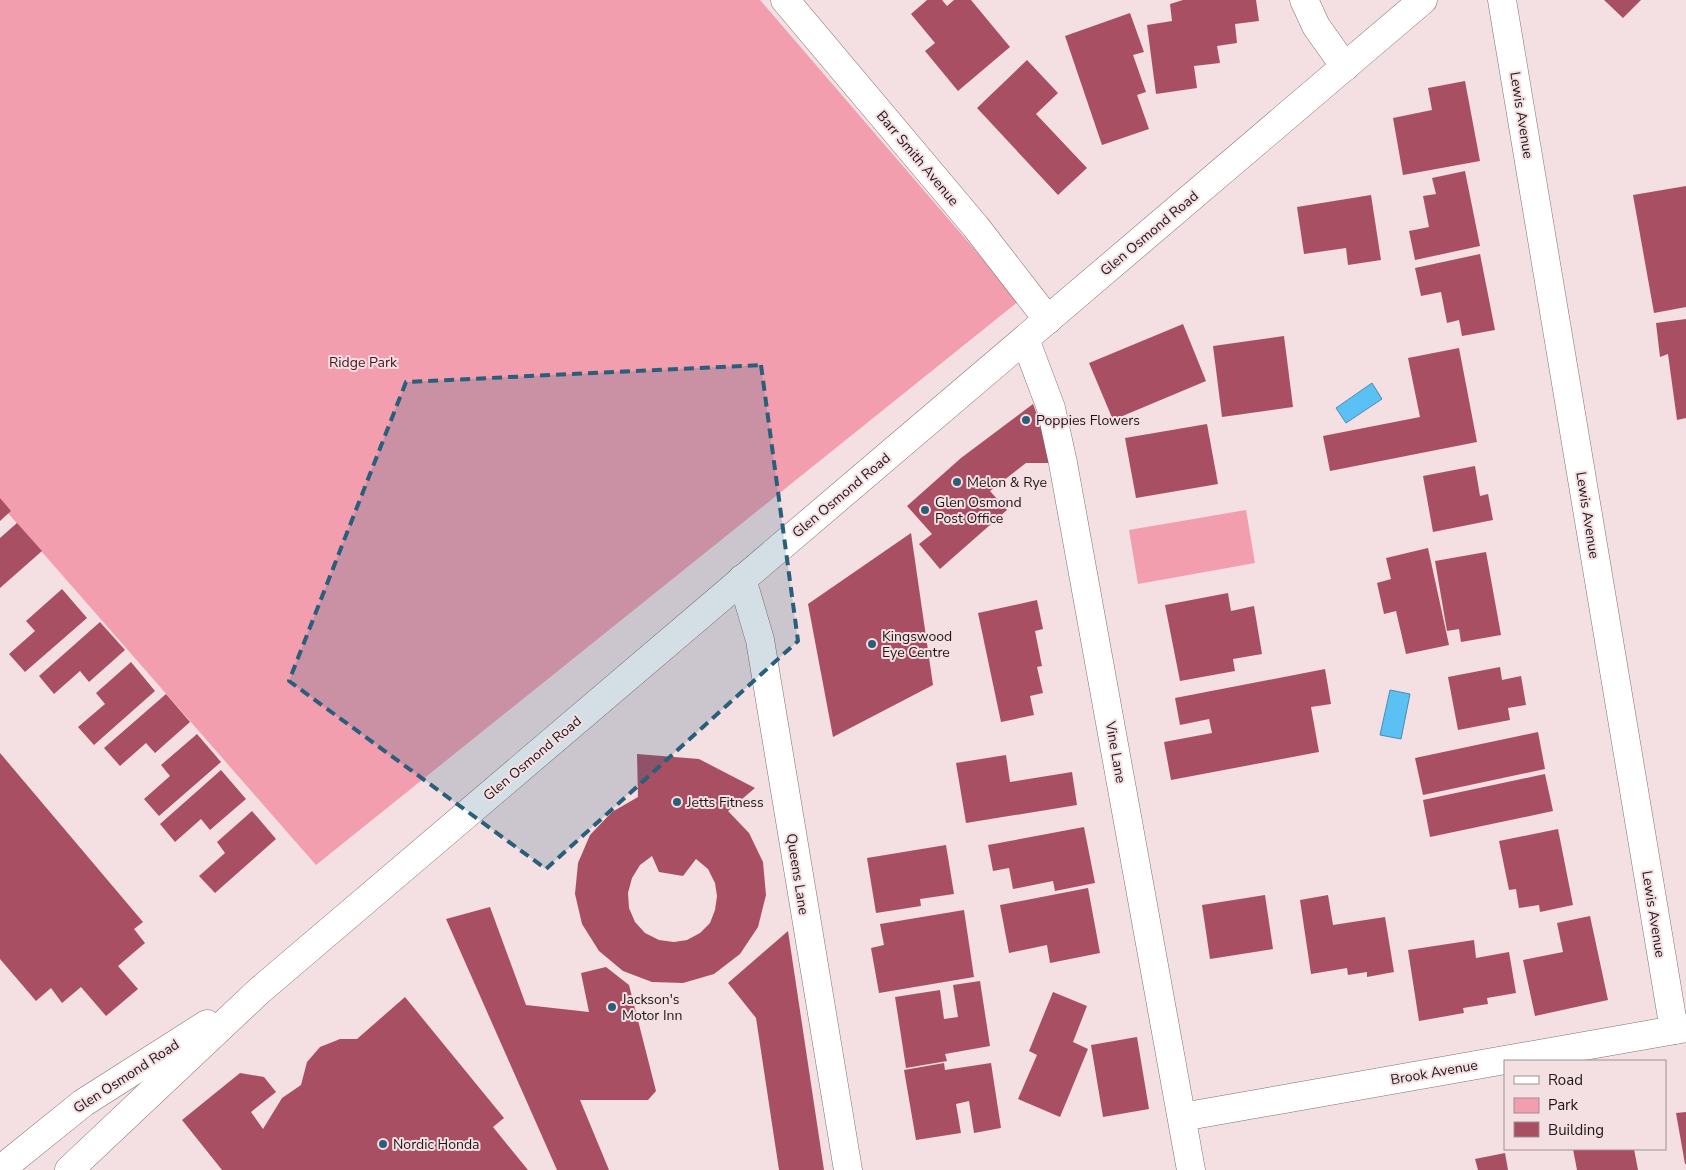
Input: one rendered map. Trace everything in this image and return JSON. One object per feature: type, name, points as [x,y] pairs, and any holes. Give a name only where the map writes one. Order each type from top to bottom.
[{"type":"main road","name":"Barr Smith Avenue","points":[[785,0],[976,227],[1048,320]]},
{"type":"main road","points":[[1304,0],[1316,26],[1345,66]]},
{"type":"main road","name":"Glen Osmond Road","points":[[69,1170],[259,991],[1423,0]]},
{"type":"main road","name":"Lewis Avenue","points":[[1502,0],[1680,1029]]},
{"type":"main road","name":"Vine Lane","points":[[1026,339],[1051,408],[1063,463],[1191,1170]]},
{"type":"main road","name":"Queens Lane","points":[[742,579],[760,640],[848,1170]]},
{"type":"main road","name":"Glen Osmond Road","points":[[0,1170],[83,1102],[259,991]]},
{"type":"main road","name":"Brook Avenue","points":[[1505,1060],[1680,1029]]},
{"type":"main road","name":"Brook Avenue","points":[[1182,1117],[1504,1060]]},
{"type":"highlighted area","points":[[761,365],[798,641],[546,869],[289,681],[406,382]]},
{"type":"green space","name":"Ridge Park","points":[[0,0],[760,0],[1019,301],[316,865],[0,504]]},
{"type":"green space","points":[[1246,510],[1255,563],[1138,584],[1129,530]]},
{"type":"water","points":[[1372,383],[1382,399],[1346,423],[1336,408]]},
{"type":"water","points":[[1390,690],[1410,694],[1401,739],[1380,735]]},
{"type":"building","points":[[927,0],[942,0],[947,6],[954,0],[971,0],[1010,47],[958,91],[925,51],[935,43],[911,14]]},
{"type":"building","points":[[1183,0],[1256,0],[1259,21],[1235,24],[1237,43],[1217,46],[1220,63],[1194,66],[1197,88],[1156,94],[1147,25],[1172,21],[1170,4]]},
{"type":"building","points":[[1604,0],[1641,0],[1623,18]]},
{"type":"building","points":[[1130,13],[1144,52],[1133,55],[1146,92],[1137,95],[1149,129],[1102,145],[1065,36]]},
{"type":"building","points":[[1027,60],[1058,93],[1036,114],[1087,168],[1058,195],[977,108]]},
{"type":"building","points":[[1465,81],[1480,161],[1403,175],[1393,118],[1432,110],[1428,88]]},
{"type":"building","points":[[1465,171],[1480,246],[1415,260],[1409,231],[1429,227],[1423,196],[1436,194],[1432,178]]},
{"type":"building","points":[[1686,186],[1686,307],[1654,313],[1633,195]]},
{"type":"building","points":[[1371,195],[1381,260],[1348,265],[1346,248],[1304,254],[1297,207]]},
{"type":"building","points":[[1480,254],[1495,330],[1462,336],[1459,320],[1447,323],[1441,292],[1421,296],[1415,268]]},
{"type":"building","points":[[1686,319],[1686,418],[1677,420],[1668,354],[1660,357],[1656,323]]},
{"type":"building","points":[[1183,324],[1206,381],[1113,420],[1089,363]]},
{"type":"building","points":[[1284,336],[1293,407],[1222,417],[1213,346]]},
{"type":"building","points":[[1459,348],[1477,442],[1330,471],[1323,436],[1420,417],[1408,358]]},
{"type":"building","points":[[1033,404],[1055,463],[1026,463],[990,491],[1007,510],[940,569],[919,544],[932,534],[907,506],[961,458]]},
{"type":"building","points":[[1207,424],[1218,484],[1136,498],[1125,438]]},
{"type":"building","points":[[1475,466],[1480,496],[1488,494],[1493,520],[1433,532],[1423,476]]},
{"type":"building","points":[[0,498],[11,511],[0,521]]},
{"type":"building","points":[[17,523],[42,551],[0,588],[0,538]]},
{"type":"building","name":"Kingswood Eye Centre","points":[[911,533],[933,685],[833,737],[808,604]]},
{"type":"building","points":[[1428,548],[1449,645],[1406,654],[1396,611],[1384,614],[1377,583],[1391,579],[1386,558]]},
{"type":"building","points":[[1486,552],[1501,635],[1461,642],[1459,629],[1447,631],[1435,561]]},
{"type":"building","points":[[62,589],[87,618],[25,672],[9,654],[35,631],[26,621]]},
{"type":"building","points":[[1228,593],[1231,611],[1254,606],[1262,654],[1233,659],[1235,671],[1180,681],[1165,605]]},
{"type":"building","points":[[1037,600],[1043,629],[1035,631],[1042,666],[1037,667],[1043,693],[1030,696],[1034,715],[1001,722],[978,613]]},
{"type":"building","points":[[100,622],[125,650],[89,682],[80,671],[54,694],[39,676]]},
{"type":"building","points":[[131,662],[155,691],[94,745],[78,727],[105,704],[96,693]]},
{"type":"building","points":[[1500,667],[1502,680],[1521,676],[1526,705],[1508,708],[1510,720],[1458,730],[1448,677]]},
{"type":"building","points":[[1325,669],[1331,704],[1311,707],[1319,752],[1171,780],[1164,742],[1212,733],[1209,719],[1180,725],[1175,698]]},
{"type":"building","points":[[166,694],[190,722],[155,753],[146,743],[120,766],[104,748]]},
{"type":"building","points":[[1538,732],[1545,769],[1423,795],[1415,758]]},
{"type":"building","points":[[197,734],[221,762],[159,816],[144,799],[170,776],[161,765]]},
{"type":"building","points":[[0,753],[143,922],[134,929],[145,943],[118,966],[138,989],[106,1016],[81,987],[62,1003],[51,988],[36,1001],[0,959]]},
{"type":"building","points":[[637,754],[699,759],[755,788],[728,811],[749,833],[763,862],[766,895],[758,927],[740,954],[714,974],[683,983],[652,982],[623,971],[599,951],[582,924],[575,894],[578,863],[590,835],[612,812],[638,797]],"holes":[[[652,856],[659,872],[683,876],[696,859],[708,869],[715,883],[717,896],[715,910],[710,923],[700,933],[687,940],[674,942],[659,940],[645,933],[635,922],[629,908],[628,893],[632,878],[640,865]]]},
{"type":"building","points":[[1006,755],[1010,782],[1072,772],[1077,805],[966,823],[956,763]]},
{"type":"building","points":[[221,770],[246,799],[210,830],[201,819],[175,842],[160,824]]},
{"type":"building","points":[[1545,774],[1553,811],[1430,837],[1423,800]]},
{"type":"building","points":[[252,811],[276,839],[215,893],[199,876],[225,853],[217,842]]},
{"type":"building","points":[[1084,827],[1095,883],[1055,891],[1053,881],[1013,889],[1009,868],[993,871],[988,845]]},
{"type":"building","points":[[1558,829],[1573,905],[1540,912],[1539,905],[1519,908],[1516,889],[1509,890],[1499,841]]},
{"type":"building","points":[[946,845],[954,894],[920,899],[921,906],[876,913],[867,858]]},
{"type":"building","points":[[1088,888],[1100,953],[1050,963],[1047,945],[1009,953],[1000,905]]},
{"type":"building","points":[[1265,895],[1273,949],[1210,959],[1202,905]]},
{"type":"building","points":[[1328,895],[1333,925],[1385,917],[1394,972],[1367,977],[1367,972],[1348,975],[1347,968],[1311,974],[1300,900]]},
{"type":"building","points":[[490,907],[526,1005],[589,1012],[581,973],[606,967],[629,985],[656,1091],[648,1100],[580,1100],[609,1170],[557,1170],[446,919]]},
{"type":"building","points":[[964,910],[974,977],[879,993],[871,948],[884,945],[880,924]]},
{"type":"building","points":[[1590,916],[1608,1000],[1535,1016],[1523,960],[1563,952],[1557,923]]},
{"type":"building","points":[[788,931],[824,1170],[779,1170],[756,1018],[728,983]]},
{"type":"building","points":[[1474,940],[1476,958],[1509,952],[1516,993],[1487,998],[1488,1004],[1463,1008],[1464,1013],[1419,1021],[1408,950]]},
{"type":"building","points":[[980,981],[990,1046],[945,1054],[947,1061],[906,1068],[895,997],[940,990],[944,1019],[958,1017],[953,985]]},
{"type":"building","points":[[1053,992],[1087,1006],[1073,1042],[1088,1049],[1060,1117],[1018,1099],[1037,1055],[1029,1051]]},
{"type":"building","points":[[405,997],[504,1118],[493,1127],[528,1170],[222,1170],[182,1120],[240,1073],[264,1077],[276,1092],[251,1112],[263,1129],[282,1098],[301,1085],[307,1062],[320,1047],[340,1039],[357,1039]]},
{"type":"building","points":[[1137,1037],[1149,1109],[1103,1117],[1091,1045]]},
{"type":"building","points":[[944,1063],[945,1070],[991,1063],[1001,1128],[974,1133],[969,1101],[956,1104],[961,1133],[916,1140],[904,1070]]},
{"type":"building","points":[[1686,1112],[1686,1164],[1685,1164],[1676,1113]]},
{"type":"building","points":[[1573,1150],[1634,1150],[1638,1170],[1577,1170]]},
{"type":"building","points":[[1505,1153],[1508,1170],[1478,1170],[1475,1159]]},
{"type":"place","name":"Poppies Flowers","points":[[1026,420]]},
{"type":"place","name":"Melon & Rye","points":[[957,482]]},
{"type":"place","name":"Glen Osmond Post Office","points":[[925,510]]},
{"type":"place","name":"Kingswood Eye Centre","points":[[872,644]]},
{"type":"place","name":"Jetts Fitness","points":[[677,802]]},
{"type":"place","name":"Jackson's Motor Inn","points":[[612,1007]]},
{"type":"place","name":"Nordic Honda","points":[[383,1144]]}]
